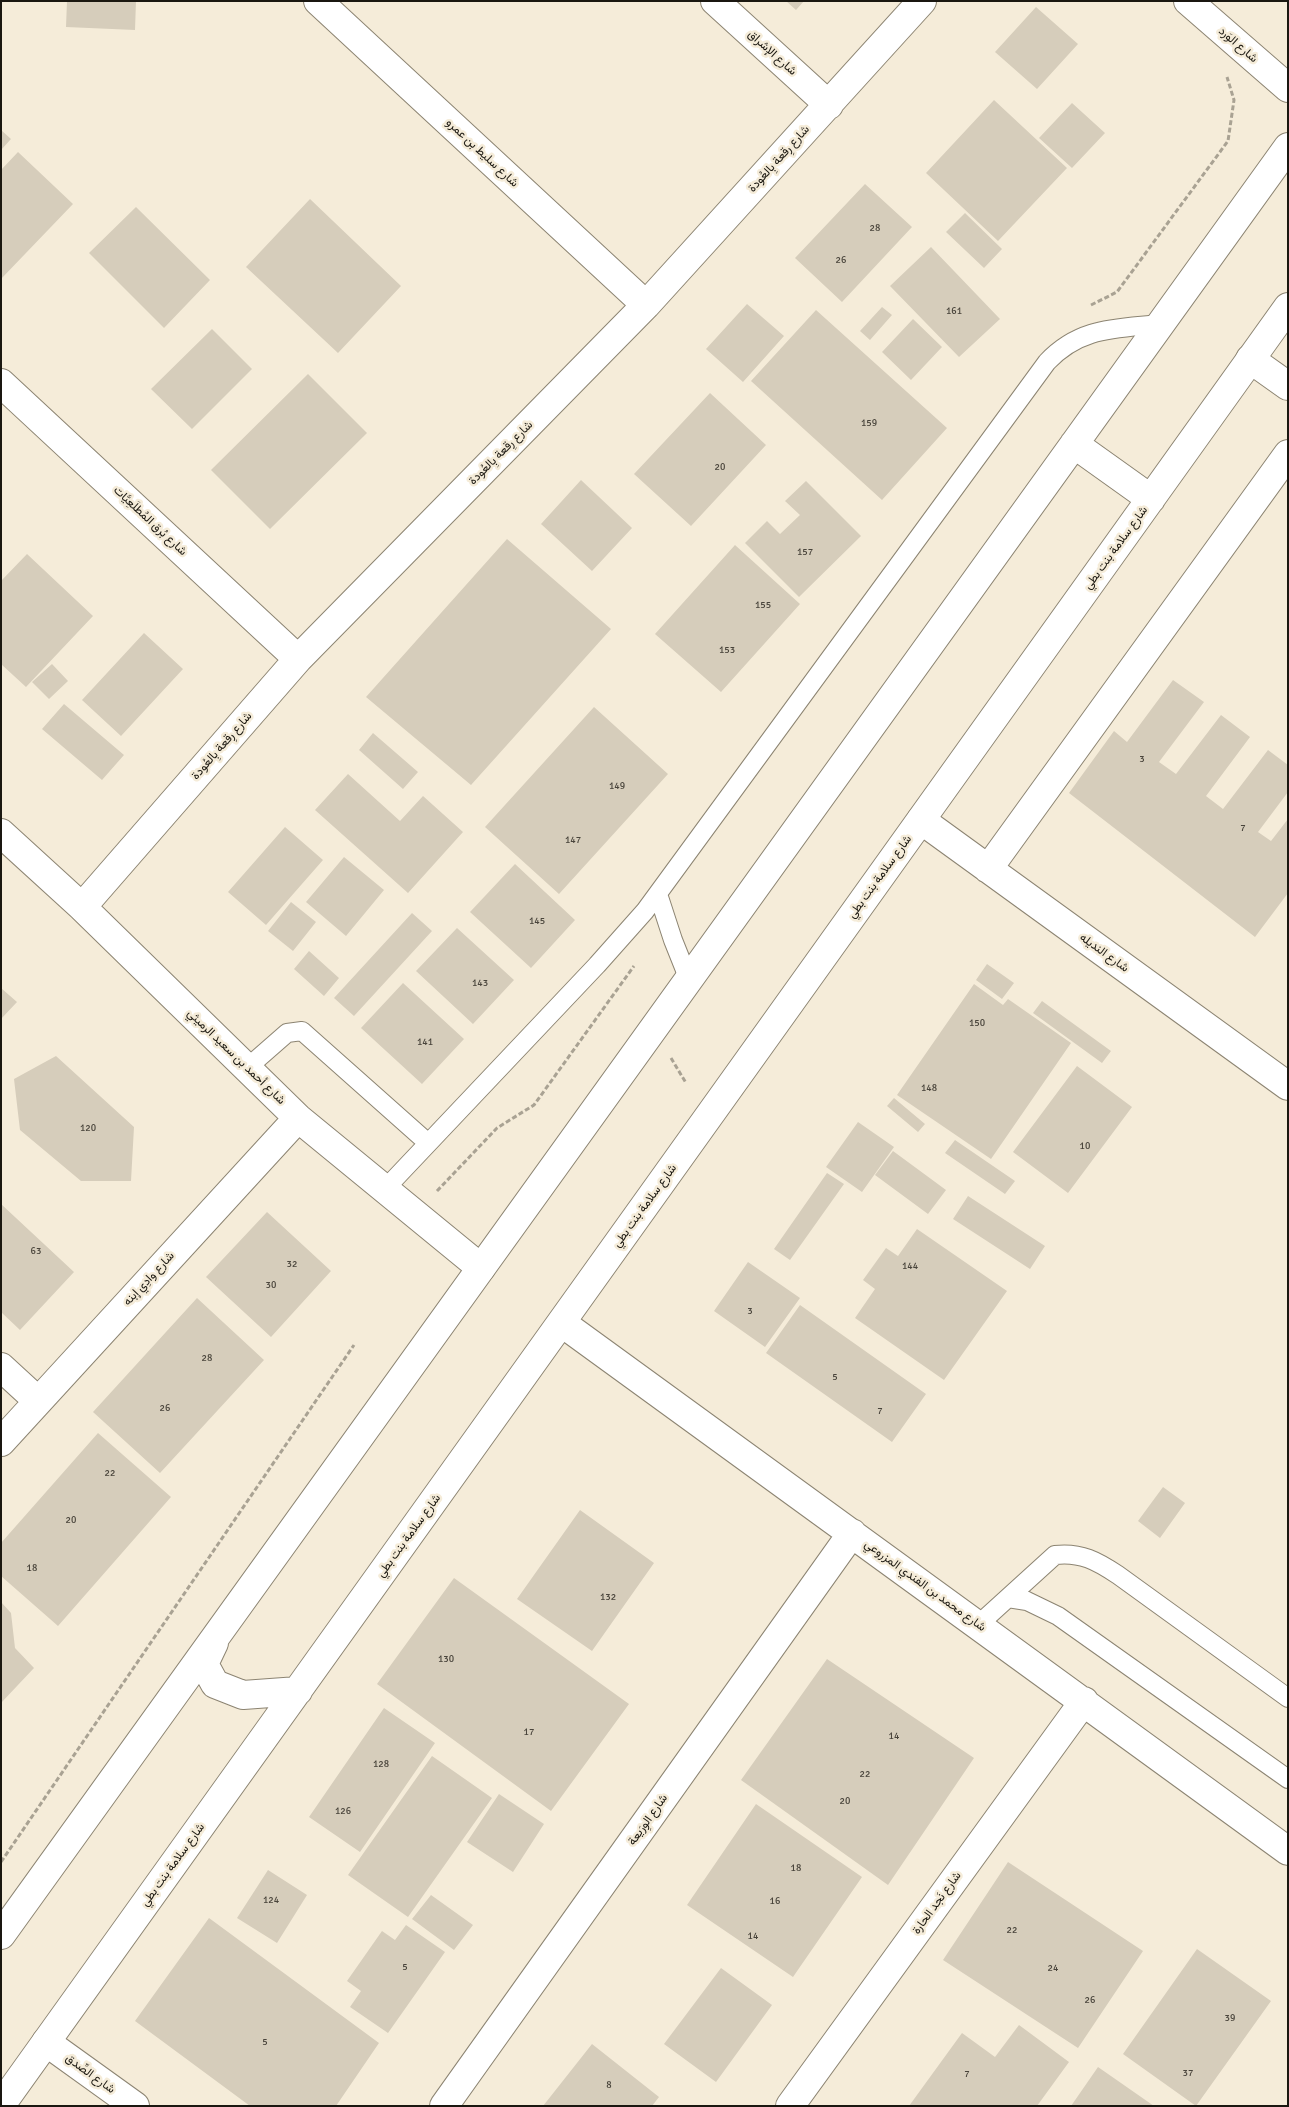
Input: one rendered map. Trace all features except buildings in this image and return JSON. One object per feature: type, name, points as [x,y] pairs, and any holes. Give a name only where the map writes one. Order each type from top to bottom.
[{"type":"street","name":"شارع سليط بن عمرو","points":[[318,1],[646,305]]},
{"type":"street","name":"شارع الإشراق","points":[[716,1],[829,105]]},
{"type":"street","name":"شارع رِقعة بِالعُودة","points":[[82,907],[298,659],[646,305],[922,1]]},
{"type":"street","name":"شارع الوَرد","points":[[1188,1],[1288,88]]},
{"type":"street","points":[[1,1935],[1288,147]]},
{"type":"street","name":"شارع سلامة بنت بطي","points":[[1,2105],[1288,307]]},
{"type":"street","points":[[1250,359],[1288,386]]},
{"type":"street","name":"شارع بُرق المُطلَعِيَّات","points":[[1,383],[298,659]]},
{"type":"street","points":[[1074,444],[1151,499]]},
{"type":"street","points":[[988,869],[1288,454]]},
{"type":"street","name":"شارع النديله","points":[[922,820],[1288,1086]]},
{"type":"street","name":"شارع أحمد بن سعيد الرميثي","points":[[1,833],[82,907],[298,1118],[481,1268]]},
{"type":"street","name":"شارع وادِي إبنه","points":[[1,1442],[298,1118]]},
{"type":"street","name":"شارع محمد بن الفندي المزروعي","points":[[562,1322],[1288,1851]]},
{"type":"street","points":[[1,1367],[38,1401]]},
{"type":"street","name":"شارع الوِرَيعة","points":[[444,2106],[852,1533]]},
{"type":"street","points":[[220,1630],[204,1664],[215,1684],[243,1695],[298,1691]]},
{"type":"street","name":"شارع نَجد الحارة","points":[[790,2106],[1084,1701]]},
{"type":"street","name":"شارع الصِّدق","points":[[46,2042],[135,2106]]},
{"type":"lane","points":[[385,1189],[614,948],[658,894],[1047,362],[1058,351],[1084,335],[1097,331],[1160,324]]},
{"type":"lane","points":[[658,894],[689,980]]},
{"type":"lane","points":[[247,1068],[287,1033],[302,1031],[428,1144]]},
{"type":"lane","points":[[978,1625],[1055,1555],[1079,1555],[1091,1558],[1118,1575],[1288,1698]]},
{"type":"lane","points":[[1008,1598],[1027,1601],[1058,1616],[1288,1779]]},
{"type":"path","points":[[1088,306],[1117,292],[1228,141],[1234,100],[1225,74]]},
{"type":"path","points":[[437,1191],[497,1128],[534,1106],[635,965]]},
{"type":"path","points":[[668,1054],[686,1083]]},
{"type":"path","points":[[1,1862],[354,1345]]}]
